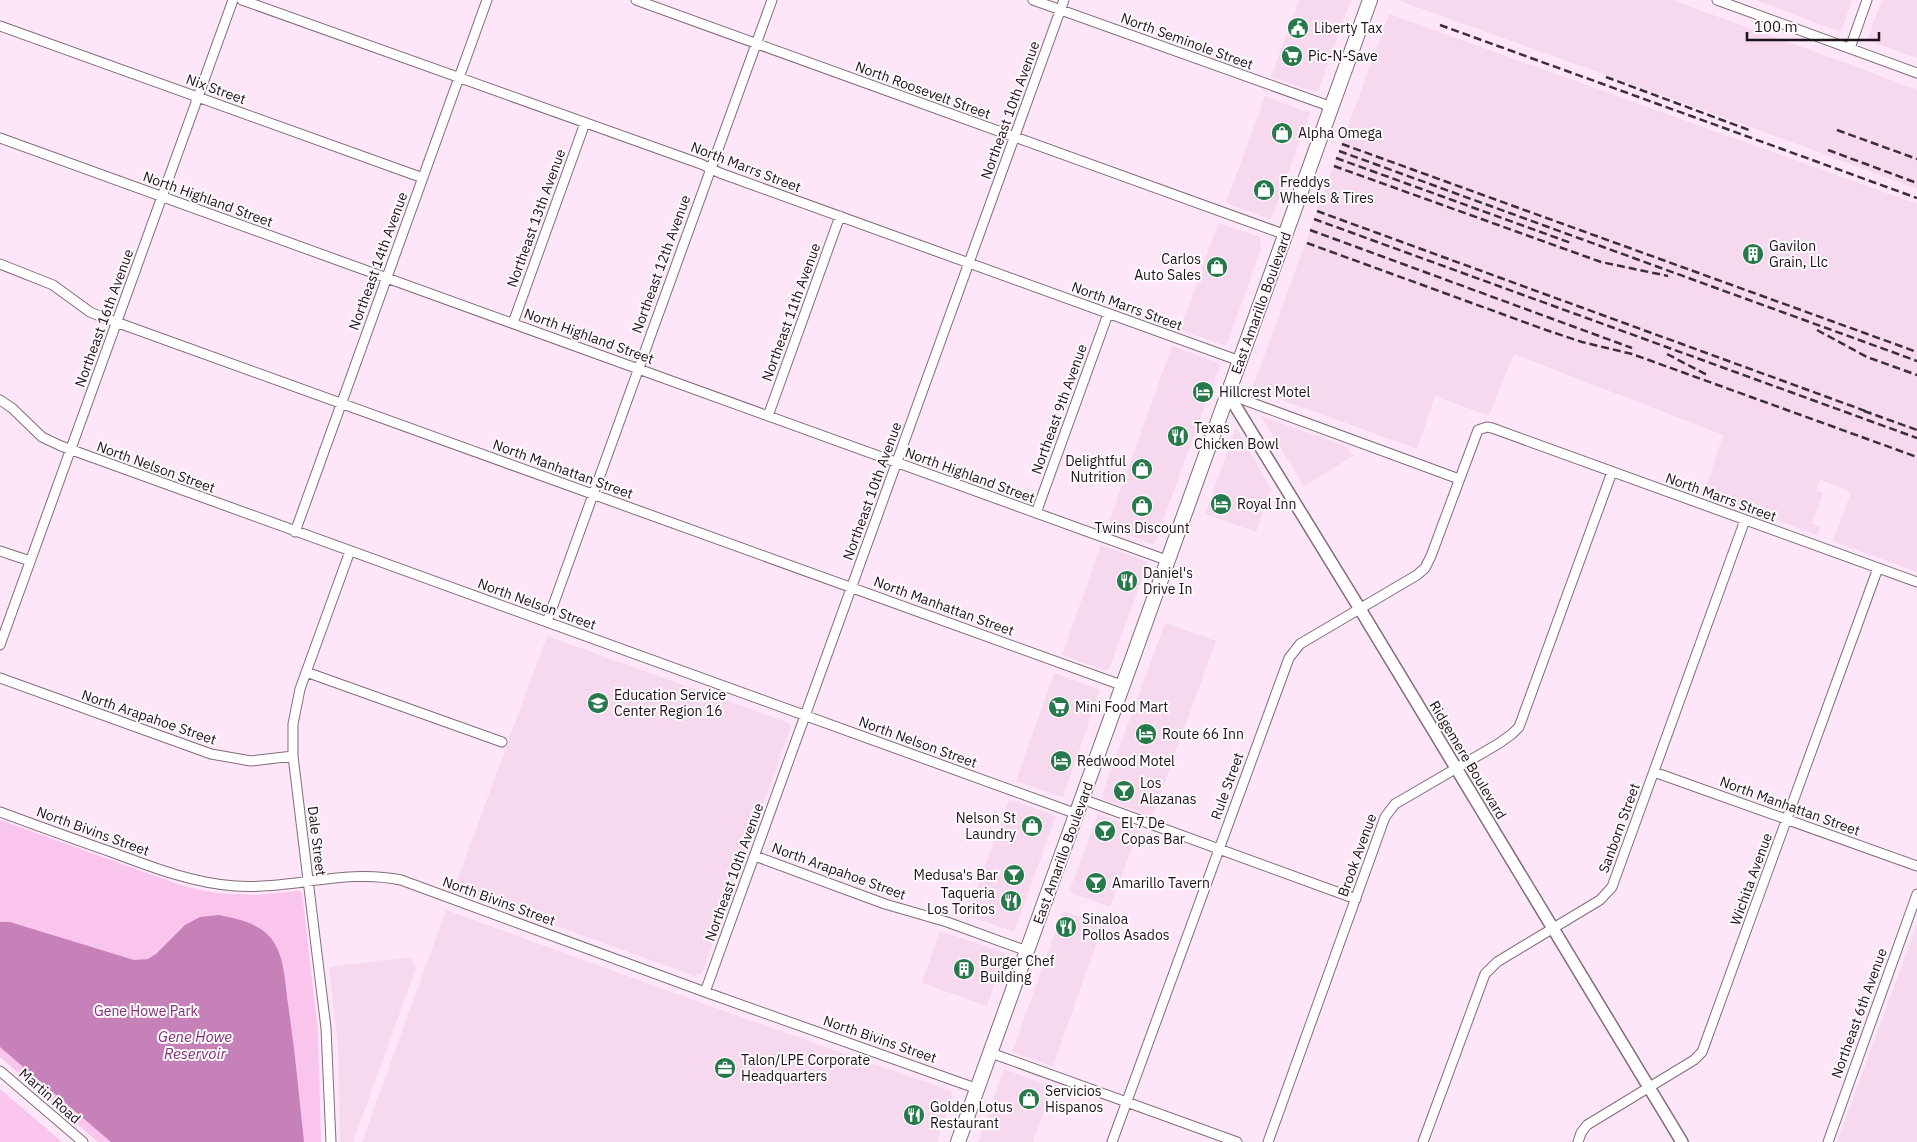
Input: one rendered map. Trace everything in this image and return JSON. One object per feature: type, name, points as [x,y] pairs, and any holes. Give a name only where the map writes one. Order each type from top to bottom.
[{"type":"highway","name":"East Amarillo Boulevard","points":[[958,1142],[1370,0]]},
{"type":"main road","name":"Ridgemere Boulevard","points":[[1228,394],[1682,1142]]},
{"type":"street","name":"Northeast 16th Avenue","points":[[0,645],[233,0]]},
{"type":"street","name":"North Marrs Street","points":[[242,0],[1240,361]]},
{"type":"street","name":"Northeast 14th Avenue","points":[[295,532],[487,0]]},
{"type":"street","name":"North Roosevelt Street","points":[[636,0],[1286,235]]},
{"type":"street","name":"Northeast 12th Avenue","points":[[547,622],[772,0]]},
{"type":"street","name":"North Seminole Street","points":[[1033,0],[1332,107]]},
{"type":"street","name":"Northeast 10th Avenue","points":[[705,992],[1064,0]]},
{"type":"street","points":[[1717,0],[1917,73]]},
{"type":"street","points":[[1850,48],[1867,0]]},
{"type":"street","name":"Nix Street","points":[[0,26],[423,178]]},
{"type":"street","name":"Northeast 13th Avenue","points":[[513,323],[585,123]]},
{"type":"street","name":"North Highland Street","points":[[0,138],[1169,561]]},
{"type":"street","name":"Northeast 11th Avenue","points":[[768,416],[840,216]]},
{"type":"street","name":"North Manhattan Street","points":[[0,264],[53,285],[90,312],[116,322],[1124,686]]},
{"type":"street","name":"Northeast 9th Avenue","points":[[1036,513],[1108,314]]},
{"type":"street","points":[[1228,394],[1459,479]]},
{"type":"street","name":"North Nelson Street","points":[[0,400],[12,408],[42,437],[70,450],[1077,814]]},
{"type":"street","name":"Rule Street","points":[[1112,1142],[1289,658],[1300,644],[1417,575],[1425,568],[1478,430],[1487,427],[1516,436]]},
{"type":"street","name":"North Marrs Street","points":[[1516,436],[1917,582]]},
{"type":"street","name":"Brook Avenue","points":[[1268,1142],[1382,825],[1391,808],[1512,734],[1519,727],[1612,472]]},
{"type":"street","name":"Sanborn Street","points":[[1423,1142],[1484,974],[1497,962],[1600,900],[1612,887],[1745,520]]},
{"type":"street","points":[[0,551],[30,561]]},
{"type":"street","name":"Dale Street","points":[[331,1142],[329,1053],[293,756],[293,724],[296,705],[306,672],[350,551]]},
{"type":"street","name":"Wichita Avenue","points":[[1578,1142],[1581,1133],[1587,1125],[1694,1060],[1702,1052],[1788,820],[1878,568]]},
{"type":"street","points":[[306,672],[502,742]]},
{"type":"street","name":"North Arapahoe Street","points":[[0,678],[211,754],[251,761],[293,756]]},
{"type":"street","name":"North Manhattan Street","points":[[1654,772],[1917,866]]},
{"type":"street","points":[[1082,799],[1356,898]]},
{"type":"street","name":"North Bivins Street","points":[[0,812],[167,872],[219,884],[247,886],[366,875],[401,880],[705,992],[978,1089]]},
{"type":"street","name":"North Arapahoe Street","points":[[755,856],[880,902],[942,921],[1027,951]]},
{"type":"street","name":"Northeast 6th Avenue","points":[[1828,1142],[1917,894]]},
{"type":"street","points":[[991,1053],[1237,1142]]},
{"type":"street","name":"Martin Road","points":[[0,1071],[83,1142]]},
{"type":"shaded area","points":[[1299,0],[1351,0],[1318,91],[1315,92],[1271,77]]},
{"type":"shaded area","points":[[1397,0],[1672,0],[1854,66],[1917,90],[1917,189],[1770,134]]},
{"type":"shaded area","points":[[1755,0],[1852,0],[1841,32]]},
{"type":"shaded area","points":[[1882,0],[1917,0],[1917,58],[1867,40]]},
{"type":"shaded area","points":[[1389,14],[1917,204],[1917,572],[1833,541],[1851,492],[1820,480],[1816,490],[1823,493],[1812,523],[1821,527],[1818,535],[1828,539],[1704,493],[1723,435],[1514,354],[1489,416],[1435,396],[1417,449],[1252,389]]},
{"type":"shaded area","points":[[1265,96],[1310,113],[1272,218],[1270,219],[1226,203]]},
{"type":"shaded area","points":[[1218,223],[1260,237],[1261,249],[1227,344],[1224,345],[1180,330]]},
{"type":"shaded area","points":[[1172,346],[1220,365],[1155,542],[1152,544],[1107,527]]},
{"type":"shaded area","points":[[1261,416],[1347,447],[1353,456],[1304,486]]},
{"type":"shaded area","points":[[1236,427],[1271,489],[1256,532],[1205,514]]},
{"type":"shaded area","points":[[1101,545],[1148,562],[1107,671],[1062,655]]},
{"type":"shaded area","points":[[1165,623],[1216,641],[1152,817],[1103,799],[1103,792]]},
{"type":"shaded area","points":[[547,636],[789,723],[791,727],[702,973],[695,976],[454,889]]},
{"type":"shaded area","points":[[1054,673],[1100,690],[1063,797],[1016,781]]},
{"type":"shaded area","points":[[1009,799],[1056,816],[1014,932],[967,915]]},
{"type":"shaded area","points":[[1098,814],[1139,829],[1110,907],[1069,892]]},
{"type":"shaded area","points":[[446,910],[951,1091],[952,1098],[937,1142],[362,1142]]},
{"type":"shaded area","points":[[1063,911],[1103,925],[1053,1066],[1012,1052]]},
{"type":"shaded area","points":[[1917,924],[1917,1142],[1837,1142]]},
{"type":"shaded area","points":[[940,931],[1005,953],[987,1006],[922,983]]},
{"type":"shaded area","points":[[411,957],[416,968],[353,1142],[340,1142],[338,1047],[329,967]]},
{"type":"shaded area","points":[[1004,1069],[1053,1087],[1033,1142],[978,1142]]},
{"type":"green space","name":"Gene Howe Reservoir","points":[[0,820],[183,886],[216,893],[255,895],[299,891],[302,893],[318,1031],[321,1142],[98,1142],[0,1057]]},
{"type":"green space","points":[[0,1089],[62,1142],[0,1142]]},
{"type":"water","name":"Gene Howe Reservoir","points":[[219,915],[258,927],[270,937],[278,951],[283,965],[304,1142],[111,1142],[0,1047],[0,922],[10,922],[134,960],[148,959],[156,954],[185,925],[200,917]]},
{"type":"railway","points":[[1440,25],[1917,198]]},
{"type":"railway","points":[[1606,77],[1749,130]]},
{"type":"railway","points":[[1837,130],[1917,159]]},
{"type":"railway","points":[[1342,144],[1917,352]]},
{"type":"railway","points":[[1828,150],[1917,183]]},
{"type":"railway","points":[[1339,151],[1917,361]]},
{"type":"railway","points":[[1336,158],[1571,243]]},
{"type":"railway","points":[[1334,166],[1601,262],[1668,276]]},
{"type":"railway","points":[[1317,211],[1871,413]]},
{"type":"railway","points":[[1314,219],[1917,438]]},
{"type":"railway","points":[[1310,230],[1632,348]]},
{"type":"railway","points":[[1307,243],[1546,330],[1582,342],[1632,354],[1917,457]]},
{"type":"railway","points":[[1817,330],[1867,357],[1917,375]]},
{"type":"railway","points":[[1667,354],[1709,376]]},
{"type":"railway","points":[[1864,411],[1917,430]]},
{"type":"place","name":"Liberty Tax","points":[[1298,28]]},
{"type":"place","name":"Pic-N-Save","points":[[1292,56]]},
{"type":"place","name":"Alpha Omega","points":[[1282,133]]},
{"type":"place","name":"Freddys Wheels & Tires","points":[[1264,190]]},
{"type":"place","name":"Gavilon Grain, Llc","points":[[1753,254]]},
{"type":"place","name":"Carlos Auto Sales","points":[[1217,267]]},
{"type":"place","name":"Hillcrest Motel","points":[[1203,392]]},
{"type":"place","name":"Texas Chicken Bowl","points":[[1178,436]]},
{"type":"place","name":"Delightful Nutrition","points":[[1142,469]]},
{"type":"place","name":"Royal Inn","points":[[1221,504]]},
{"type":"place","name":"Twins Discount","points":[[1142,506]]},
{"type":"place","name":"Daniel's Drive In","points":[[1127,581]]},
{"type":"place","name":"Education Service Center Region 16","points":[[598,703]]},
{"type":"place","name":"Mini Food Mart","points":[[1059,707]]},
{"type":"place","name":"Route 66 Inn","points":[[1146,734]]},
{"type":"place","name":"Redwood Motel","points":[[1061,761]]},
{"type":"place","name":"Los Alazanas","points":[[1124,791]]},
{"type":"place","name":"Nelson St Laundry","points":[[1032,826]]},
{"type":"place","name":"El 7 De Copas Bar","points":[[1105,831]]},
{"type":"place","name":"Medusa's Bar","points":[[1014,875]]},
{"type":"place","name":"Amarillo Tavern","points":[[1096,883]]},
{"type":"place","name":"Taqueria Los Toritos","points":[[1011,901]]},
{"type":"place","name":"Sinaloa Pollos Asados","points":[[1066,927]]},
{"type":"place","name":"Burger Chef Building","points":[[964,969]]},
{"type":"place","name":"Talon/LPE Corporate Headquarters","points":[[725,1068]]},
{"type":"place","name":"Servicios Hispanos","points":[[1029,1099]]},
{"type":"place","name":"Golden Lotus Restaurant","points":[[914,1115]]},
{"type":"park label","name":"Gene Howe Park","points":[[146,1011]]}]
